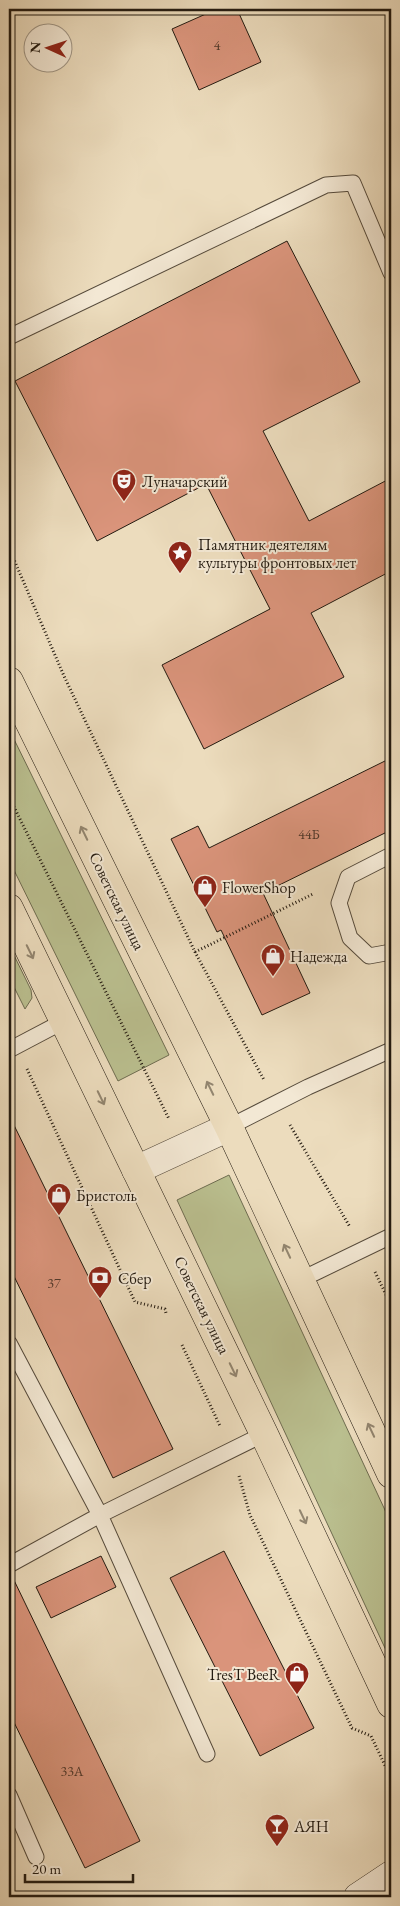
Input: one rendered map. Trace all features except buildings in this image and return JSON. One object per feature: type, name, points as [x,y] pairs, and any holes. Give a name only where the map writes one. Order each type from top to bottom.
[{"type":"main road","name":"Советская улица","points":[[9,681],[229,1127],[391,1474]]},
{"type":"main road","name":"Советская улица","points":[[9,908],[264,1434],[391,1704]]},
{"type":"street","points":[[136,1170],[229,1127]]},
{"type":"street","points":[[358,1897],[391,1875]]},
{"type":"lane","points":[[9,337],[326,185],[353,183],[391,273]]},
{"type":"lane","points":[[391,855],[348,877],[339,903],[350,938],[369,956],[391,952]]},
{"type":"lane","points":[[13,1048],[64,1021]]},
{"type":"lane","points":[[229,1127],[391,1050]]},
{"type":"lane","points":[[300,1280],[391,1236]]},
{"type":"lane","points":[[9,1343],[100,1515],[207,1754]]},
{"type":"lane","points":[[9,1565],[100,1515],[264,1434]]},
{"type":"lane","points":[[9,1796],[36,1857]]},
{"type":"path","points":[[9,548],[64,676],[195,952],[277,1103],[363,1249],[391,1305]]},
{"type":"path","points":[[9,797],[183,1148]]},
{"type":"path","points":[[195,952],[348,877]]},
{"type":"path","points":[[13,1048],[135,1302],[165,1309],[169,1318]]},
{"type":"path","points":[[181,1344],[231,1450],[250,1515],[352,1728],[371,1736],[391,1778]]},
{"type":"green space","points":[[9,729],[169,1055],[118,1081],[9,860]]},
{"type":"green space","points":[[9,945],[31,990],[32,998],[25,1009],[9,977]]},
{"type":"green space","points":[[229,1175],[391,1523],[391,1661],[177,1200]]},
{"type":"place","name":"Луначарский","points":[[124,502]]},
{"type":"place","name":"Памятник деятелям культуры фронтовых лет","points":[[180,574]]},
{"type":"place","name":"FlowerShop","points":[[205,908]]},
{"type":"place","name":"Надежда","points":[[273,977]]},
{"type":"place","name":"Бристоль","points":[[59,1216]]},
{"type":"place","name":"Сбер","points":[[100,1299]]},
{"type":"place","name":"TresT BeeR","points":[[297,1695]]},
{"type":"place","name":"АЯН","points":[[277,1847]]}]
